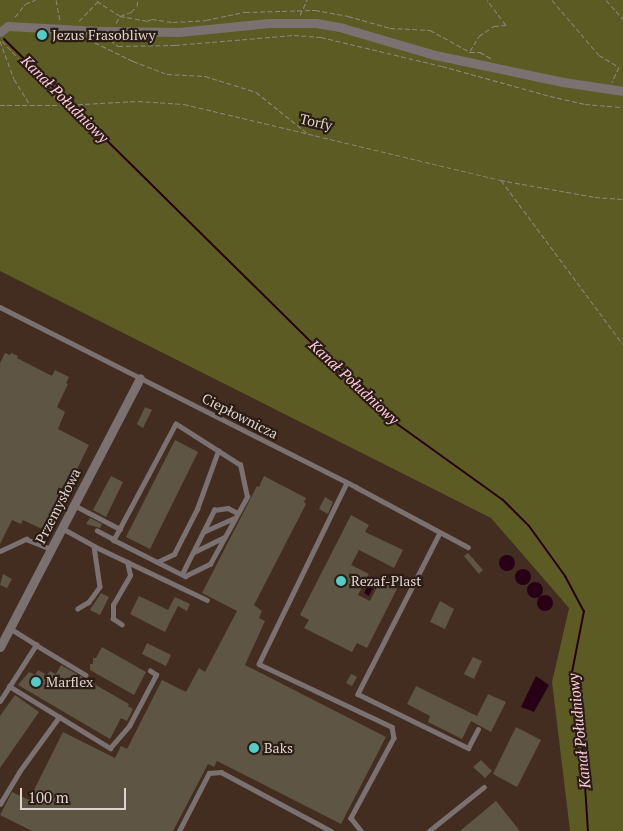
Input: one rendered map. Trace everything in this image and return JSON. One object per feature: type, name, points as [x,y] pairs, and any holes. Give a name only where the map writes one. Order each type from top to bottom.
[{"type":"street","points":[[4,29],[179,32],[297,21],[343,28],[434,55],[563,82],[623,91]]},
{"type":"street","name":"Przemysłowa","points":[[0,647],[140,378]]},
{"type":"lane","name":"Ciepłownicza","points":[[0,308],[347,483],[468,547]]},
{"type":"lane","points":[[97,531],[114,540],[157,562],[182,574],[185,576],[210,564],[247,497],[240,465],[176,424],[114,540]]},
{"type":"lane","points":[[157,562],[174,554],[197,509],[218,451]]},
{"type":"lane","points":[[347,483],[259,664],[392,727],[394,738],[351,818],[361,831]]},
{"type":"lane","points":[[74,505],[120,529]]},
{"type":"lane","points":[[182,574],[214,510],[228,508],[237,515]]},
{"type":"lane","points":[[203,532],[237,515]]},
{"type":"lane","points":[[62,528],[94,546],[207,600]]},
{"type":"lane","points":[[440,533],[358,694],[468,748],[478,729]]},
{"type":"lane","points":[[193,553],[225,537]]},
{"type":"lane","points":[[0,550],[26,539],[52,549]]},
{"type":"lane","points":[[78,609],[89,602],[100,586],[94,546]]},
{"type":"lane","points":[[122,625],[113,619],[113,606],[130,575],[127,562]]},
{"type":"lane","points":[[10,629],[86,674]]},
{"type":"lane","points":[[0,701],[36,644]]},
{"type":"lane","points":[[9,686],[110,748],[130,726],[156,675],[150,671]]},
{"type":"lane","points":[[0,804],[19,772],[59,717]]},
{"type":"lane","points":[[179,831],[209,773],[221,772],[331,831]]},
{"type":"lane","points":[[429,831],[484,787]]},
{"type":"path","points":[[4,29],[25,4],[26,0]]},
{"type":"path","points":[[25,4],[34,0]]},
{"type":"path","points":[[56,0],[66,29],[99,0]]},
{"type":"path","points":[[138,0],[137,6],[131,12],[120,16],[116,23],[103,31],[118,46],[175,45],[294,35],[321,37],[442,66],[550,96],[585,104],[623,108]]},
{"type":"path","points":[[297,21],[307,0]]},
{"type":"path","points":[[470,52],[479,36],[494,26],[506,25],[488,0]]},
{"type":"path","points":[[552,0],[599,55],[619,68],[609,89]]},
{"type":"path","points":[[606,0],[623,19]]},
{"type":"path","points":[[85,37],[132,61],[167,74],[205,76],[256,92],[308,134]]},
{"type":"path","points":[[0,40],[14,80],[30,105]]},
{"type":"path","points":[[0,40],[63,105]]},
{"type":"path","name":"Torfy","points":[[0,105],[63,105],[138,101],[184,104],[500,180],[595,197],[623,199]]},
{"type":"path","points":[[500,180],[623,344]]},
{"type":"shaded area","points":[[0,0],[623,0],[623,831],[570,831],[552,682],[569,608],[491,518],[0,271]]},
{"type":"shaded area","points":[[0,271],[491,518],[569,608],[552,682],[570,831],[0,831]]},
{"type":"shaded area","points":[[507,555],[513,557],[515,563],[513,569],[507,571],[501,569],[499,563],[501,557]]},
{"type":"shaded area","points":[[523,569],[529,571],[531,577],[529,583],[523,585],[517,583],[515,577],[517,571]]},
{"type":"shaded area","points":[[372,577],[377,580],[369,596],[364,593]]},
{"type":"shaded area","points":[[535,582],[543,590],[535,598],[527,590]]},
{"type":"shaded area","points":[[545,595],[551,597],[553,603],[551,609],[545,611],[539,609],[537,603],[539,597]]},
{"type":"shaded area","points":[[536,676],[549,685],[534,712],[521,707]]},
{"type":"building","points":[[5,353],[18,356],[17,358],[52,376],[55,370],[69,377],[66,383],[68,384],[57,407],[65,412],[58,429],[89,445],[46,531],[23,520],[21,524],[12,520],[0,544],[0,363]]},
{"type":"building","points":[[145,407],[152,410],[143,428],[137,424]]},
{"type":"building","points":[[175,440],[198,452],[150,549],[126,537]]},
{"type":"building","points":[[111,476],[123,482],[106,517],[93,510]]},
{"type":"building","name":"Baks","points":[[264,476],[306,498],[304,502],[306,504],[254,605],[262,611],[259,618],[265,621],[245,665],[386,737],[341,824],[217,761],[214,767],[208,764],[173,831],[32,831],[0,815],[12,792],[29,800],[63,732],[115,758],[121,746],[127,749],[162,680],[186,692],[199,668],[205,672],[237,611],[202,593],[257,486],[259,487]]},
{"type":"building","points":[[325,497],[333,502],[328,514],[319,509]]},
{"type":"building","name":"Rezaf-Plast","points":[[351,515],[369,525],[365,532],[403,550],[394,568],[359,550],[351,565],[369,574],[358,595],[370,601],[382,577],[399,585],[367,648],[357,643],[352,652],[304,628],[309,620],[300,615]]},
{"type":"building","points":[[90,518],[102,524],[100,528],[86,524]]},
{"type":"building","points":[[468,553],[483,570],[479,574],[464,556]]},
{"type":"building","points":[[3,574],[12,579],[7,588],[0,585]]},
{"type":"building","points":[[101,593],[109,597],[100,615],[90,610]]},
{"type":"building","points":[[139,596],[168,610],[175,597],[190,604],[187,611],[178,606],[165,632],[130,614]]},
{"type":"building","points":[[440,601],[454,609],[445,629],[430,622]]},
{"type":"building","points":[[147,643],[171,655],[166,666],[142,654]]},
{"type":"building","points":[[102,647],[146,672],[134,695],[90,670],[93,658],[96,658]]},
{"type":"building","points":[[473,657],[482,661],[474,679],[464,674]]},
{"type":"building","points":[[61,665],[129,704],[128,706],[133,709],[127,721],[121,718],[110,739],[18,685],[29,672],[35,675],[38,670],[47,675],[50,671],[56,674]]},
{"type":"building","points":[[351,674],[357,677],[352,686],[346,683]]},
{"type":"building","points":[[416,686],[477,716],[488,694],[506,702],[491,732],[471,721],[462,739],[428,722],[430,716],[407,704]]},
{"type":"building","points":[[15,695],[39,712],[0,768],[0,716]]},
{"type":"building","points":[[516,727],[541,740],[517,787],[493,774]]},
{"type":"building","points":[[481,760],[492,771],[485,778],[473,767]]},
{"type":"building","points":[[496,801],[520,831],[460,831]]},
{"type":"waterway","name":"Kanał Południowy","points":[[4,39],[386,416],[503,500],[529,526],[565,576],[584,611],[571,677],[581,721],[588,831]]},
{"type":"place","name":"Jezus Frasobliwy","points":[[42,35]]},
{"type":"place","name":"Rezaf-Plast","points":[[341,581]]},
{"type":"place","name":"Marflex","points":[[36,682]]},
{"type":"place","name":"Baks","points":[[254,748]]}]
